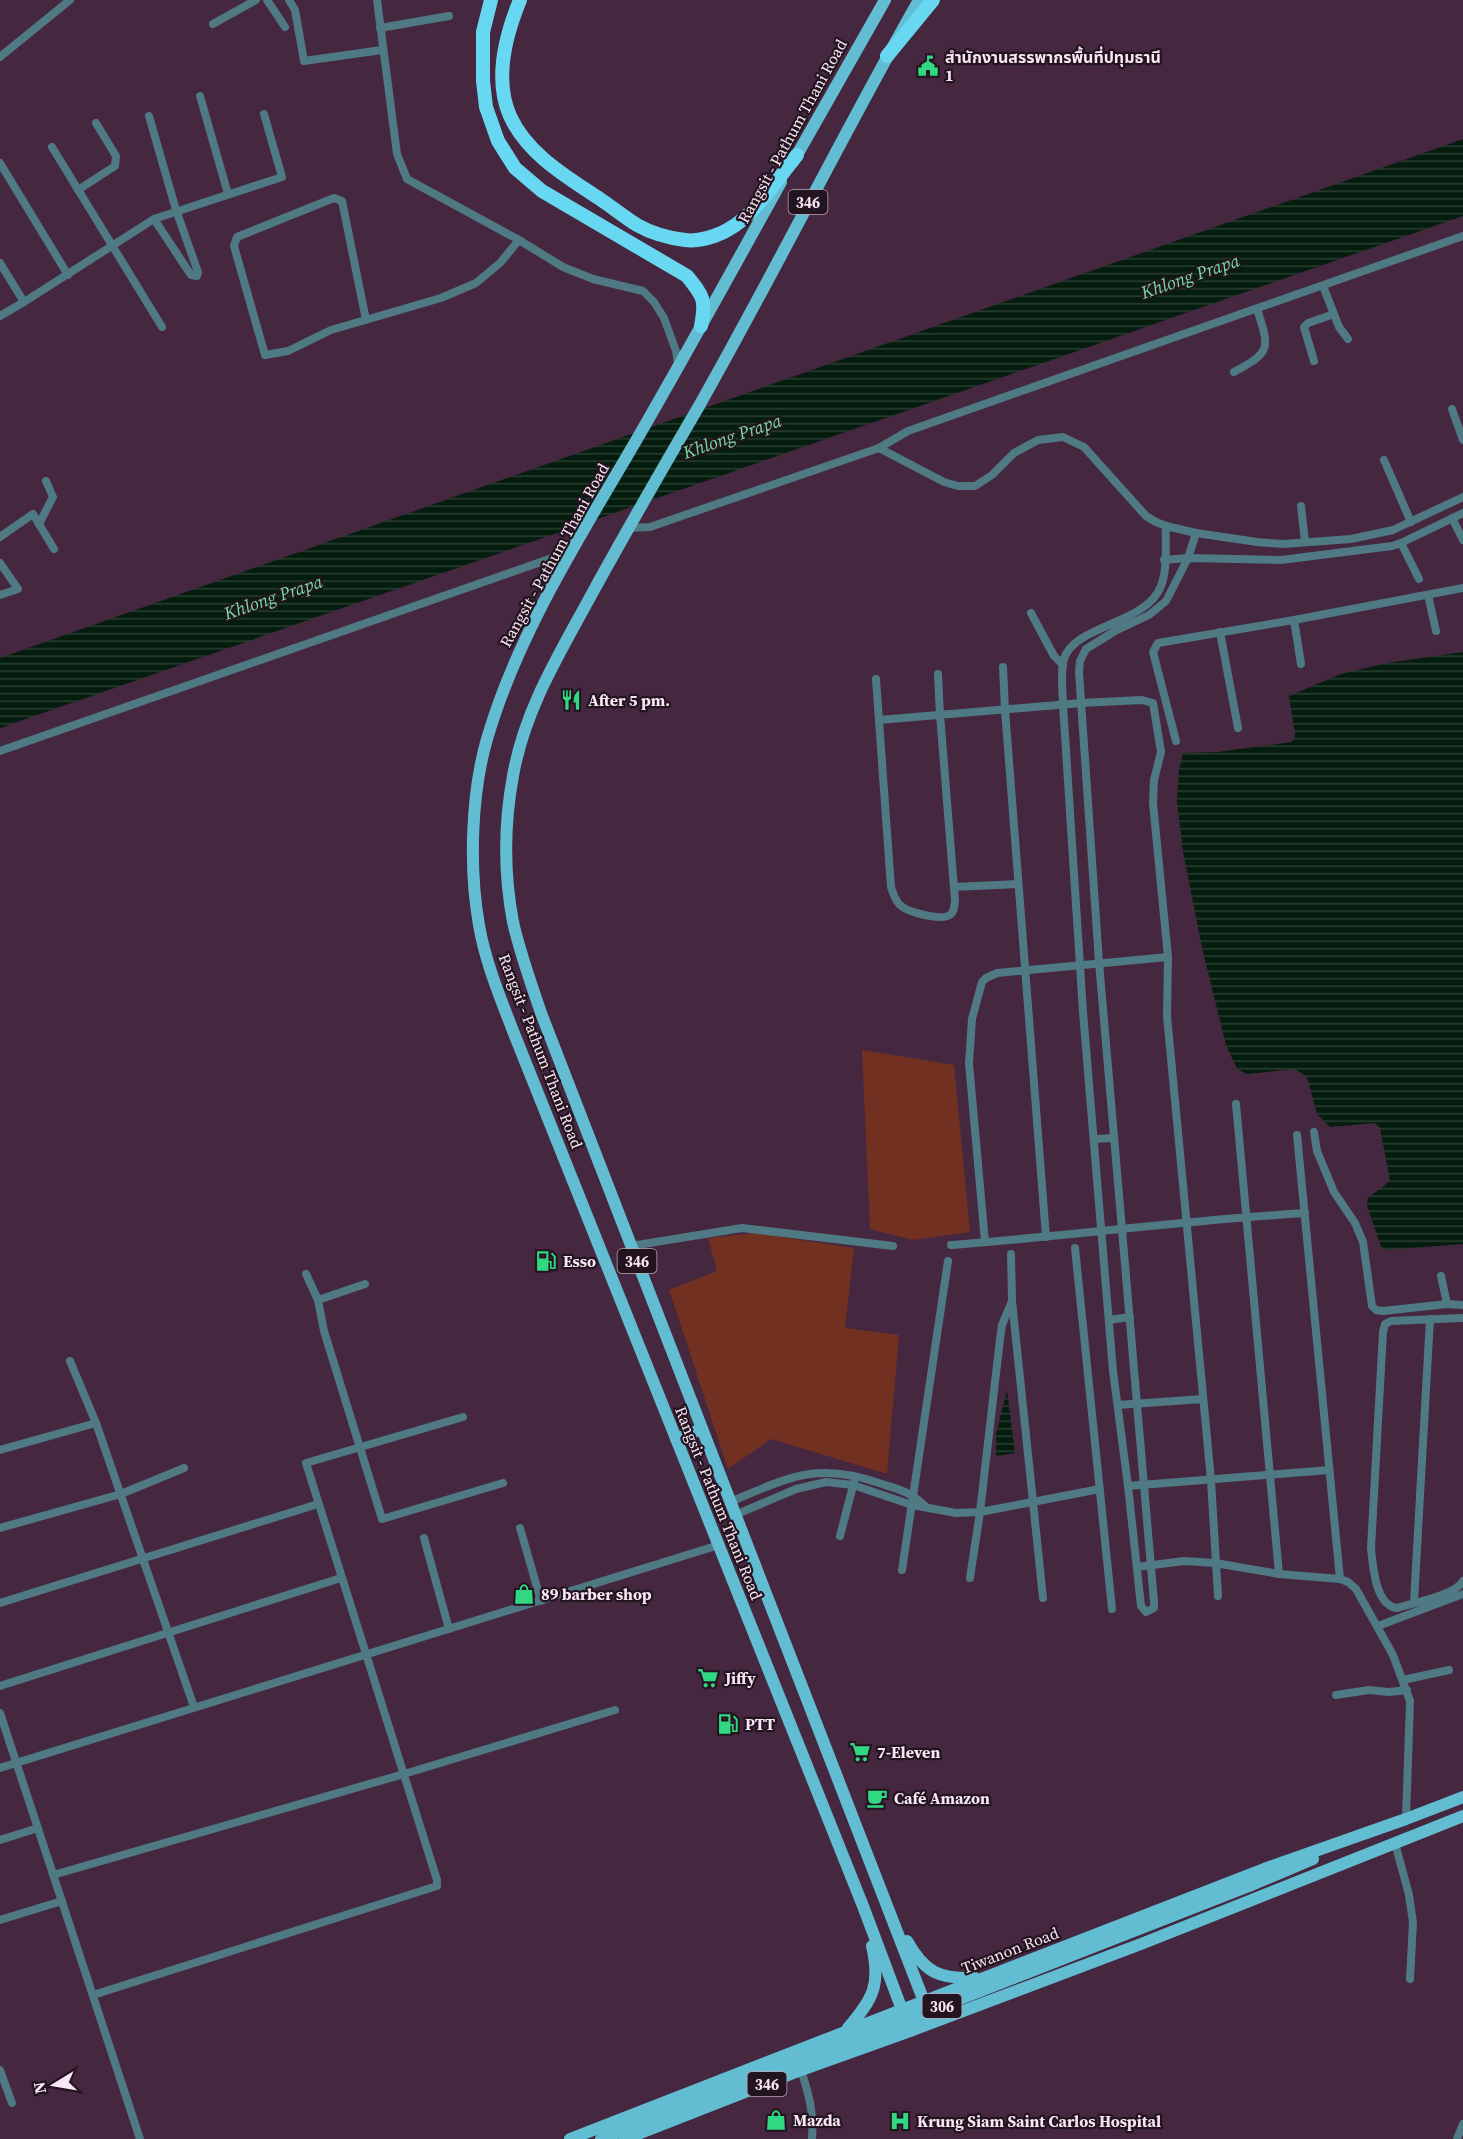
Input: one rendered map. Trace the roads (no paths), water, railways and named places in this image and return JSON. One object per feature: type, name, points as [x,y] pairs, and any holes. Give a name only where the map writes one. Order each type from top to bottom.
[{"type":"highway","points":[[491,0],[483,32],[483,81],[486,107],[498,141],[515,168],[542,191],[687,276],[699,291],[704,306],[701,326]]},
{"type":"highway","points":[[483,43],[498,0]]},
{"type":"highway","points":[[520,0],[509,31],[503,64],[504,93],[510,116],[522,134],[556,170],[638,225],[665,236],[688,241],[710,237],[730,229],[750,212],[797,155]]},
{"type":"highway","points":[[887,56],[933,0]]},
{"type":"main road","name":"Rangsit - Pathum Thani Road","points":[[885,0],[671,382],[568,558],[515,661],[487,741],[480,775],[473,845],[476,908],[485,948],[501,998],[863,1906],[910,2031]]},
{"type":"main road","name":"Rangsit - Pathum Thani Road","points":[[919,0],[699,404],[547,676],[531,710],[519,745],[506,834],[510,904],[522,953],[541,1013],[932,2022]]},
{"type":"main road","points":[[676,1439],[702,1429]]},
{"type":"main road","name":"Tiwanon Road","points":[[570,2139],[1282,1862],[1463,1797]]},
{"type":"main road","name":"306","points":[[932,2022],[1273,1892],[1463,1816]]},
{"type":"main road","name":"306","points":[[601,2139],[1249,1886],[1406,1819]]},
{"type":"main road","name":"306","points":[[884,1900],[914,1954],[928,1970],[949,1978],[983,1978]]},
{"type":"main road","points":[[845,2031],[870,2001],[875,1984],[876,1968],[863,1906]]},
{"type":"main road","points":[[1032,1959],[1026,1969],[1032,1979],[1041,1981]]},
{"type":"main road","name":"346","points":[[625,2139],[932,2022]]},
{"type":"main road","points":[[782,2056],[792,2057],[801,2070]]},
{"type":"street","points":[[0,57],[70,0]]},
{"type":"street","points":[[213,24],[256,0]]},
{"type":"street","points":[[267,0],[285,27]]},
{"type":"street","points":[[289,0],[295,10],[304,62],[382,50]]},
{"type":"street","points":[[377,0],[397,154],[407,179],[519,240],[563,267],[592,279],[643,291],[654,302],[664,318],[679,365]]},
{"type":"street","points":[[380,28],[449,16]]},
{"type":"street","points":[[200,96],[228,194]]},
{"type":"street","points":[[0,316],[154,219],[282,177],[264,114]]},
{"type":"street","points":[[149,116],[176,210],[198,272],[195,277],[190,275],[154,219]]},
{"type":"street","points":[[78,190],[115,166],[117,161],[96,123]]},
{"type":"street","points":[[52,147],[162,327]]},
{"type":"street","points":[[0,163],[68,275]]},
{"type":"street","points":[[366,320],[342,201],[334,198],[237,237],[234,246],[265,355],[288,351],[331,330],[366,320],[441,298],[476,283],[500,263],[519,240]]},
{"type":"street","points":[[631,523],[650,527],[879,448],[908,431],[1463,236]]},
{"type":"street","points":[[0,263],[24,302]]},
{"type":"street","points":[[1323,286],[1334,314],[1348,339]]},
{"type":"street","points":[[1234,372],[1259,357],[1265,349],[1263,326],[1257,309]]},
{"type":"street","points":[[1314,361],[1304,327],[1308,323],[1334,314]]},
{"type":"street","points":[[1452,410],[1463,440]]},
{"type":"street","points":[[879,448],[944,482],[958,486],[975,486],[992,475],[1014,453],[1038,440],[1063,437],[1083,447],[1146,516],[1166,526],[1257,542],[1283,544],[1351,539],[1393,530],[1463,497]]},
{"type":"street","points":[[1384,460],[1411,522]]},
{"type":"street","points":[[39,525],[53,497],[46,481]]},
{"type":"street","points":[[1301,506],[1305,542]]},
{"type":"street","points":[[1164,560],[1188,558],[1281,560],[1401,543],[1463,513]]},
{"type":"street","points":[[0,537],[33,514],[54,549]]},
{"type":"street","points":[[1452,518],[1463,540]]},
{"type":"street","points":[[1166,526],[1162,584],[1156,596],[1140,610],[1084,637],[1070,648],[1064,657],[1063,665],[1063,705],[1080,964],[1109,1320],[1141,1606],[1146,1612],[1152,1610],[1154,1602],[1099,962],[1078,672],[1086,649],[1115,631],[1149,615],[1166,601],[1188,558],[1196,533]]},
{"type":"street","points":[[1401,543],[1419,579]]},
{"type":"street","points":[[0,752],[555,557],[568,558]]},
{"type":"street","points":[[0,563],[18,589],[0,595]]},
{"type":"street","points":[[1176,741],[1153,652],[1155,647],[1163,641],[1294,620],[1463,588]]},
{"type":"street","points":[[1428,595],[1436,631]]},
{"type":"street","points":[[1031,613],[1051,650],[1063,665]]},
{"type":"street","points":[[1294,620],[1301,664]]},
{"type":"street","points":[[1221,632],[1238,728]]},
{"type":"street","points":[[1003,667],[1046,1237]]},
{"type":"street","points":[[876,679],[888,872],[891,887],[895,900],[901,907],[942,918],[953,912],[955,900],[938,674]]},
{"type":"street","points":[[879,720],[1082,703],[1142,700],[1153,704],[1161,752],[1154,780],[1153,803],[1168,957],[1167,1016],[1211,1480],[1218,1596]]},
{"type":"street","points":[[954,887],[1018,884]]},
{"type":"street","points":[[985,1242],[969,1063],[972,1019],[982,982],[997,973],[1025,969],[1168,957]]},
{"type":"street","points":[[1236,1104],[1280,1574]]},
{"type":"street","points":[[1314,1132],[1317,1152],[1334,1192],[1359,1231],[1372,1306],[1376,1310],[1383,1311],[1447,1304],[1463,1305]]},
{"type":"street","points":[[1297,1135],[1340,1579]]},
{"type":"street","points":[[1094,1139],[1114,1138]]},
{"type":"street","points":[[951,1245],[1103,1232],[1245,1216],[1305,1213]]},
{"type":"street","points":[[631,1245],[742,1228],[893,1246]]},
{"type":"street","points":[[1075,1248],[1112,1610]]},
{"type":"street","points":[[1011,1254],[1012,1301],[1043,1598]]},
{"type":"street","points":[[902,1570],[948,1261]]},
{"type":"street","points":[[306,1274],[318,1300],[324,1331],[382,1519],[503,1483]]},
{"type":"street","points":[[1441,1276],[1447,1304]]},
{"type":"street","points":[[318,1300],[365,1284]]},
{"type":"street","points":[[969,1578],[980,1512],[1002,1325],[1012,1301]]},
{"type":"street","points":[[1109,1320],[1130,1317]]},
{"type":"street","points":[[1463,1318],[1391,1321],[1385,1324],[1371,1548],[1372,1565],[1380,1593],[1391,1607],[1397,1608],[1454,1590],[1461,1586],[1463,1581]]},
{"type":"street","points":[[1414,1602],[1431,1319]]},
{"type":"street","points":[[70,1361],[96,1423],[194,1707]]},
{"type":"street","points":[[1118,1405],[1203,1399]]},
{"type":"street","points":[[93,1995],[437,1886],[306,1463],[463,1417]]},
{"type":"street","points":[[0,1450],[96,1423]]},
{"type":"street","points":[[0,1528],[121,1494],[184,1467]]},
{"type":"street","points":[[1128,1486],[1329,1470]]},
{"type":"street","points":[[730,1502],[772,1484],[805,1474],[826,1472],[856,1476],[914,1495],[926,1507]]},
{"type":"street","points":[[840,1536],[856,1476]]},
{"type":"street","points":[[735,1515],[811,1484],[826,1482],[853,1485],[912,1505],[956,1513],[980,1512],[1100,1489]]},
{"type":"street","points":[[0,1603],[318,1504]]},
{"type":"street","points":[[520,1528],[541,1601]]},
{"type":"street","points":[[424,1538],[449,1629]]},
{"type":"street","points":[[0,1768],[367,1656],[718,1545]]},
{"type":"street","points":[[1137,1567],[1184,1561],[1215,1563],[1280,1574],[1340,1579],[1356,1589],[1378,1626],[1407,1690],[1411,1714],[1406,1819]]},
{"type":"street","points":[[0,1686],[340,1578]]},
{"type":"street","points":[[1378,1626],[1463,1594]]},
{"type":"street","points":[[1403,1680],[1449,1671]]},
{"type":"street","points":[[1336,1695],[1369,1689],[1389,1692],[1407,1690]]},
{"type":"street","points":[[53,1875],[404,1774],[615,1710]]},
{"type":"street","points":[[0,1713],[140,2139]]},
{"type":"street","points":[[0,1840],[38,1828]]},
{"type":"street","points":[[1395,1843],[1409,1895],[1413,1922],[1410,1979]]},
{"type":"street","points":[[0,1920],[62,1901]]},
{"type":"street","points":[[0,2070],[12,2103]]},
{"type":"street","points":[[801,2070],[812,2103],[812,2139]]},
{"type":"street","points":[[1457,2139],[1463,2124]]},
{"type":"water","name":"Khlong Prapa","points":[[1463,139],[1463,216],[0,728],[0,658]]},
{"type":"water","points":[[1463,652],[1463,1244],[1385,1250],[1381,1246],[1367,1206],[1368,1198],[1390,1181],[1380,1128],[1375,1123],[1330,1127],[1317,1114],[1307,1077],[1295,1069],[1247,1074],[1237,1069],[1226,1045],[1203,952],[1183,852],[1177,801],[1179,770],[1183,753],[1218,752],[1291,742],[1295,734],[1289,696],[1341,674],[1387,663]]},
{"type":"water","points":[[1007,1390],[1015,1453],[996,1456],[996,1435]]},
{"type":"place","name":"สำนักงานสรรพากรพื้นที่ปทุมธานี 1","points":[[928,66]]},
{"type":"place","name":"After 5 pm.","points":[[571,700]]},
{"type":"place","name":"Esso","points":[[546,1261]]},
{"type":"place","name":"89 barber shop","points":[[524,1594]]},
{"type":"place","name":"Jiffy","points":[[708,1678]]},
{"type":"place","name":"PTT","points":[[728,1724]]},
{"type":"place","name":"7-Eleven","points":[[860,1752]]},
{"type":"place","name":"Café Amazon","points":[[877,1798]]},
{"type":"place","name":"Mazda","points":[[776,2120]]},
{"type":"place","name":"Krung Siam Saint Carlos Hospital","points":[[900,2121]]}]
